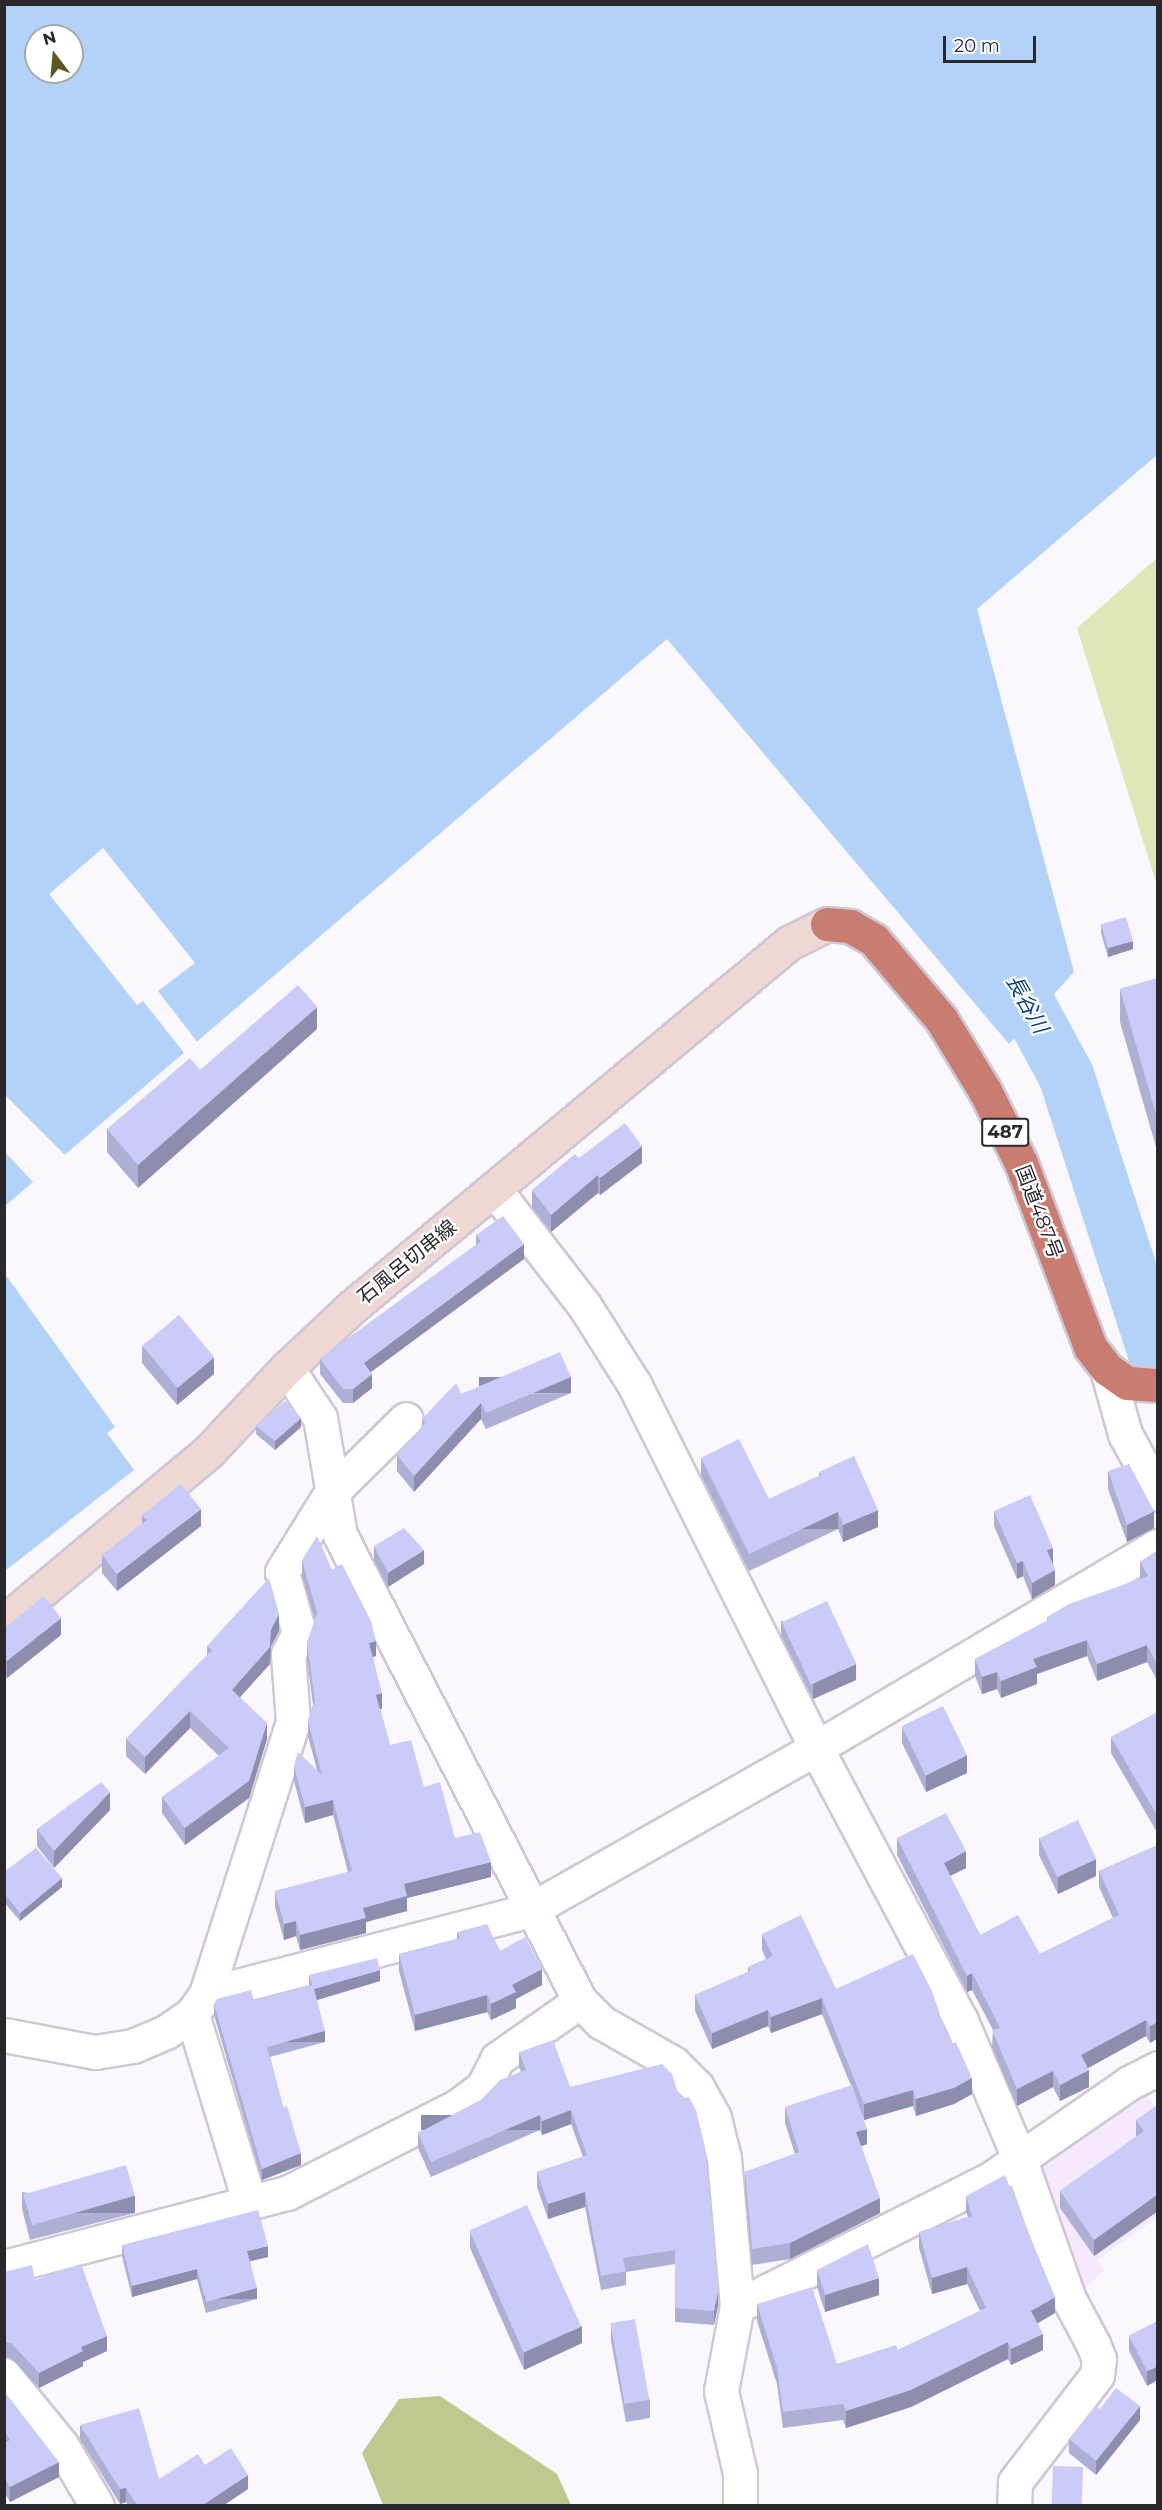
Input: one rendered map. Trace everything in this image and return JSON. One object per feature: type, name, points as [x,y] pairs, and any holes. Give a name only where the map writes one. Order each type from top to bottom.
[{"type":"highway","name":"国道487号","points":[[828,924],[850,926],[874,940],[941,1019],[985,1091],[1021,1163],[1090,1347],[1130,1379]]},
{"type":"main road","name":"石風呂切串線","points":[[4,1622],[209,1451],[287,1368],[352,1307],[789,943],[828,924]]},
{"type":"street","points":[[495,1190],[584,1305],[634,1384],[816,1748],[961,2021],[1020,2160],[1069,2299],[1099,2359],[1097,2375],[1015,2482],[1014,2505]]},
{"type":"street","points":[[287,1368],[320,1418],[340,1535],[530,1910],[580,2001],[602,2022],[673,2063],[696,2087],[714,2118],[724,2158],[737,2306],[721,2391],[740,2473],[740,2505]]},
{"type":"street","points":[[1130,1379],[1125,1434],[1158,1494]]},
{"type":"street","points":[[249,2200],[199,2004],[293,1720],[288,1654],[299,1634],[282,1572],[332,1493],[406,1419]]},
{"type":"street","points":[[4,2035],[95,2052],[133,2046],[165,2032],[199,2004],[530,1910],[816,1748],[1158,1546]]},
{"type":"street","points":[[4,2267],[249,2200],[288,2193],[458,2106],[483,2087],[497,2059],[580,2001]]},
{"type":"street","points":[[737,2306],[989,2180],[1129,2083],[1158,2068]]},
{"type":"street","points":[[4,2375],[62,2446],[97,2505]]},
{"type":"shaded area","points":[[1143,2087],[1157,2111],[1157,2217],[1097,2260],[1105,2270],[1085,2287],[1071,2289],[1031,2165]]},
{"type":"green space","points":[[1157,558],[1157,886],[1077,628]]},
{"type":"green space","points":[[440,2396],[557,2474],[571,2505],[383,2505],[362,2453],[399,2399]]},
{"type":"water","points":[[5,5],[1157,5],[1157,455],[977,609],[1074,972],[1009,1044],[667,639],[5,1206]]},
{"type":"water","points":[[5,1274],[115,1427],[107,1433],[134,1470],[5,1571]]},
{"type":"pier","points":[[103,848],[195,963],[158,991],[198,1043],[185,1054],[143,1001],[137,1005],[49,894]]},
{"type":"pier","points":[[5,1095],[66,1156],[33,1182],[5,1152]]},
{"type":"building","points":[[1126,917],[1133,941],[1108,948],[1101,924]]},
{"type":"building","points":[[1158,978],[1158,1121],[1120,989]]},
{"type":"building","points":[[298,985],[317,1007],[138,1165],[107,1129],[190,1058],[200,1070]]},
{"type":"building","points":[[625,1123],[642,1146],[600,1178],[598,1175],[551,1215],[532,1190],[575,1154],[579,1158]]},
{"type":"building","points":[[503,1216],[524,1244],[364,1363],[372,1374],[353,1389],[343,1389],[320,1359],[481,1241],[476,1235]]},
{"type":"building","points":[[179,1315],[214,1357],[178,1388],[142,1346]]},
{"type":"building","points":[[560,1352],[571,1377],[486,1413],[481,1403],[414,1476],[397,1455],[420,1430],[425,1422],[422,1419],[456,1383],[461,1394]]},
{"type":"building","points":[[285,1401],[301,1418],[275,1441],[256,1426]]},
{"type":"building","points":[[739,1439],[769,1499],[821,1475],[819,1472],[854,1456],[878,1510],[843,1525],[838,1512],[749,1554],[701,1458]]},
{"type":"building","points":[[1129,1464],[1154,1511],[1127,1525],[1108,1471]]},
{"type":"building","points":[[181,1484],[201,1509],[117,1574],[102,1555],[147,1520],[142,1515]]},
{"type":"building","points":[[1030,1495],[1053,1548],[1047,1550],[1055,1570],[1032,1583],[1023,1561],[1017,1563],[994,1511]]},
{"type":"building","points":[[404,1528],[424,1550],[388,1573],[374,1546]]},
{"type":"building","points":[[317,1536],[332,1570],[342,1564],[371,1621],[376,1641],[369,1643],[382,1693],[376,1695],[390,1745],[411,1740],[424,1787],[440,1782],[455,1838],[480,1832],[491,1862],[404,1884],[407,1896],[363,1908],[366,1918],[300,1935],[296,1921],[284,1924],[275,1891],[352,1871],[333,1800],[305,1807],[294,1766],[298,1752],[322,1775],[308,1721],[315,1701],[307,1643],[317,1613],[302,1560]]},
{"type":"building","points":[[1158,1550],[1158,1666],[1147,1645],[1097,1664],[1087,1640],[1033,1659],[1037,1667],[1001,1681],[997,1672],[982,1677],[975,1659],[1048,1620],[1047,1617],[1069,1604],[1148,1576],[1140,1562]]},
{"type":"building","points":[[269,1578],[279,1614],[271,1629],[270,1647],[232,1690],[267,1723],[249,1781],[185,1828],[162,1797],[229,1748],[190,1711],[145,1757],[126,1739],[212,1650],[207,1646]]},
{"type":"building","points":[[44,1596],[61,1618],[7,1661],[4,1659],[4,1628]]},
{"type":"building","points":[[827,1601],[856,1664],[811,1685],[782,1622]]},
{"type":"building","points":[[943,1706],[967,1755],[926,1776],[902,1726]]},
{"type":"building","points":[[1158,1712],[1158,1817],[1111,1737]]},
{"type":"building","points":[[101,1782],[110,1792],[54,1851],[37,1829]]},
{"type":"building","points":[[946,1813],[966,1851],[944,1863],[980,1935],[1018,1915],[1040,1954],[1119,1915],[1099,1871],[1158,1845],[1158,2022],[1150,2026],[1146,2020],[1081,2055],[1089,2070],[1060,2085],[1053,2071],[1017,2089],[992,2030],[1000,2028],[972,1973],[967,1976],[897,1838]]},
{"type":"building","points":[[1078,1820],[1096,1859],[1057,1877],[1039,1838]]},
{"type":"building","points":[[36,1848],[62,1878],[20,1913],[4,1893],[4,1872]]},
{"type":"building","points":[[801,1915],[836,1989],[913,1954],[932,1991],[950,2044],[956,2042],[972,2078],[954,2088],[916,2099],[913,2090],[864,2104],[822,1998],[771,2017],[768,2010],[712,2033],[695,1995],[750,1971],[748,1967],[773,1956],[762,1934]]},
{"type":"building","points":[[487,1924],[500,1951],[525,1937],[542,1969],[512,1985],[516,1992],[491,2004],[487,1995],[415,2015],[399,1954],[460,1938],[457,1932]]},
{"type":"building","points":[[377,1958],[380,1970],[314,1989],[325,2031],[267,2047],[283,2107],[287,2106],[301,2153],[262,2169],[214,2004],[217,1999],[251,1990],[254,2001],[312,1985],[309,1975]]},
{"type":"building","points":[[553,2040],[570,2087],[662,2064],[672,2074],[680,2099],[689,2097],[696,2110],[705,2147],[718,2291],[714,2311],[675,2308],[675,2250],[623,2258],[626,2271],[601,2276],[585,2192],[548,2204],[537,2172],[587,2155],[571,2110],[542,2121],[540,2115],[431,2162],[418,2133],[481,2100],[500,2080],[526,2070],[519,2052]]},
{"type":"building","points":[[852,2085],[867,2129],[856,2132],[880,2198],[790,2243],[752,2249],[745,2172],[799,2152],[785,2107]]},
{"type":"building","points":[[1158,2105],[1158,2194],[1094,2240],[1060,2191],[1144,2131],[1136,2120]]},
{"type":"building","points":[[126,2165],[135,2196],[32,2225],[23,2194]]},
{"type":"building","points":[[1005,2175],[1055,2297],[1031,2311],[1043,2334],[1011,2349],[1008,2342],[911,2390],[846,2411],[843,2404],[783,2412],[777,2368],[757,2304],[812,2287],[837,2364],[896,2345],[898,2350],[986,2308],[967,2267],[932,2278],[919,2232],[972,2216],[966,2196]]},
{"type":"building","points":[[527,2205],[581,2327],[524,2352],[469,2231]]},
{"type":"building","points":[[258,2210],[268,2246],[247,2251],[257,2288],[206,2302],[197,2269],[132,2286],[122,2245]]},
{"type":"building","points":[[868,2244],[879,2278],[825,2295],[817,2270]]},
{"type":"building","points":[[81,2264],[107,2336],[81,2347],[83,2351],[39,2373],[11,2343],[4,2342],[4,2272],[32,2265],[35,2280]]},
{"type":"building","points":[[635,2319],[649,2400],[625,2404],[610,2323]]},
{"type":"building","points":[[1158,2321],[1158,2366],[1147,2371],[1129,2336]]},
{"type":"building","points":[[1116,2388],[1140,2406],[1096,2461],[1069,2439],[1095,2406],[1100,2409]]},
{"type":"building","points":[[4,2391],[59,2462],[10,2487],[4,2477],[4,2443],[10,2440],[4,2430]]},
{"type":"building","points":[[139,2408],[159,2479],[198,2454],[205,2465],[231,2448],[248,2475],[203,2505],[137,2505],[126,2488],[120,2489],[80,2425]]},
{"type":"building","points":[[1053,2466],[1083,2467],[1082,2506],[1052,2505]]},
{"type":"waterway","name":"長谷川","points":[[998,950],[1066,1075],[1158,1359]]}]
